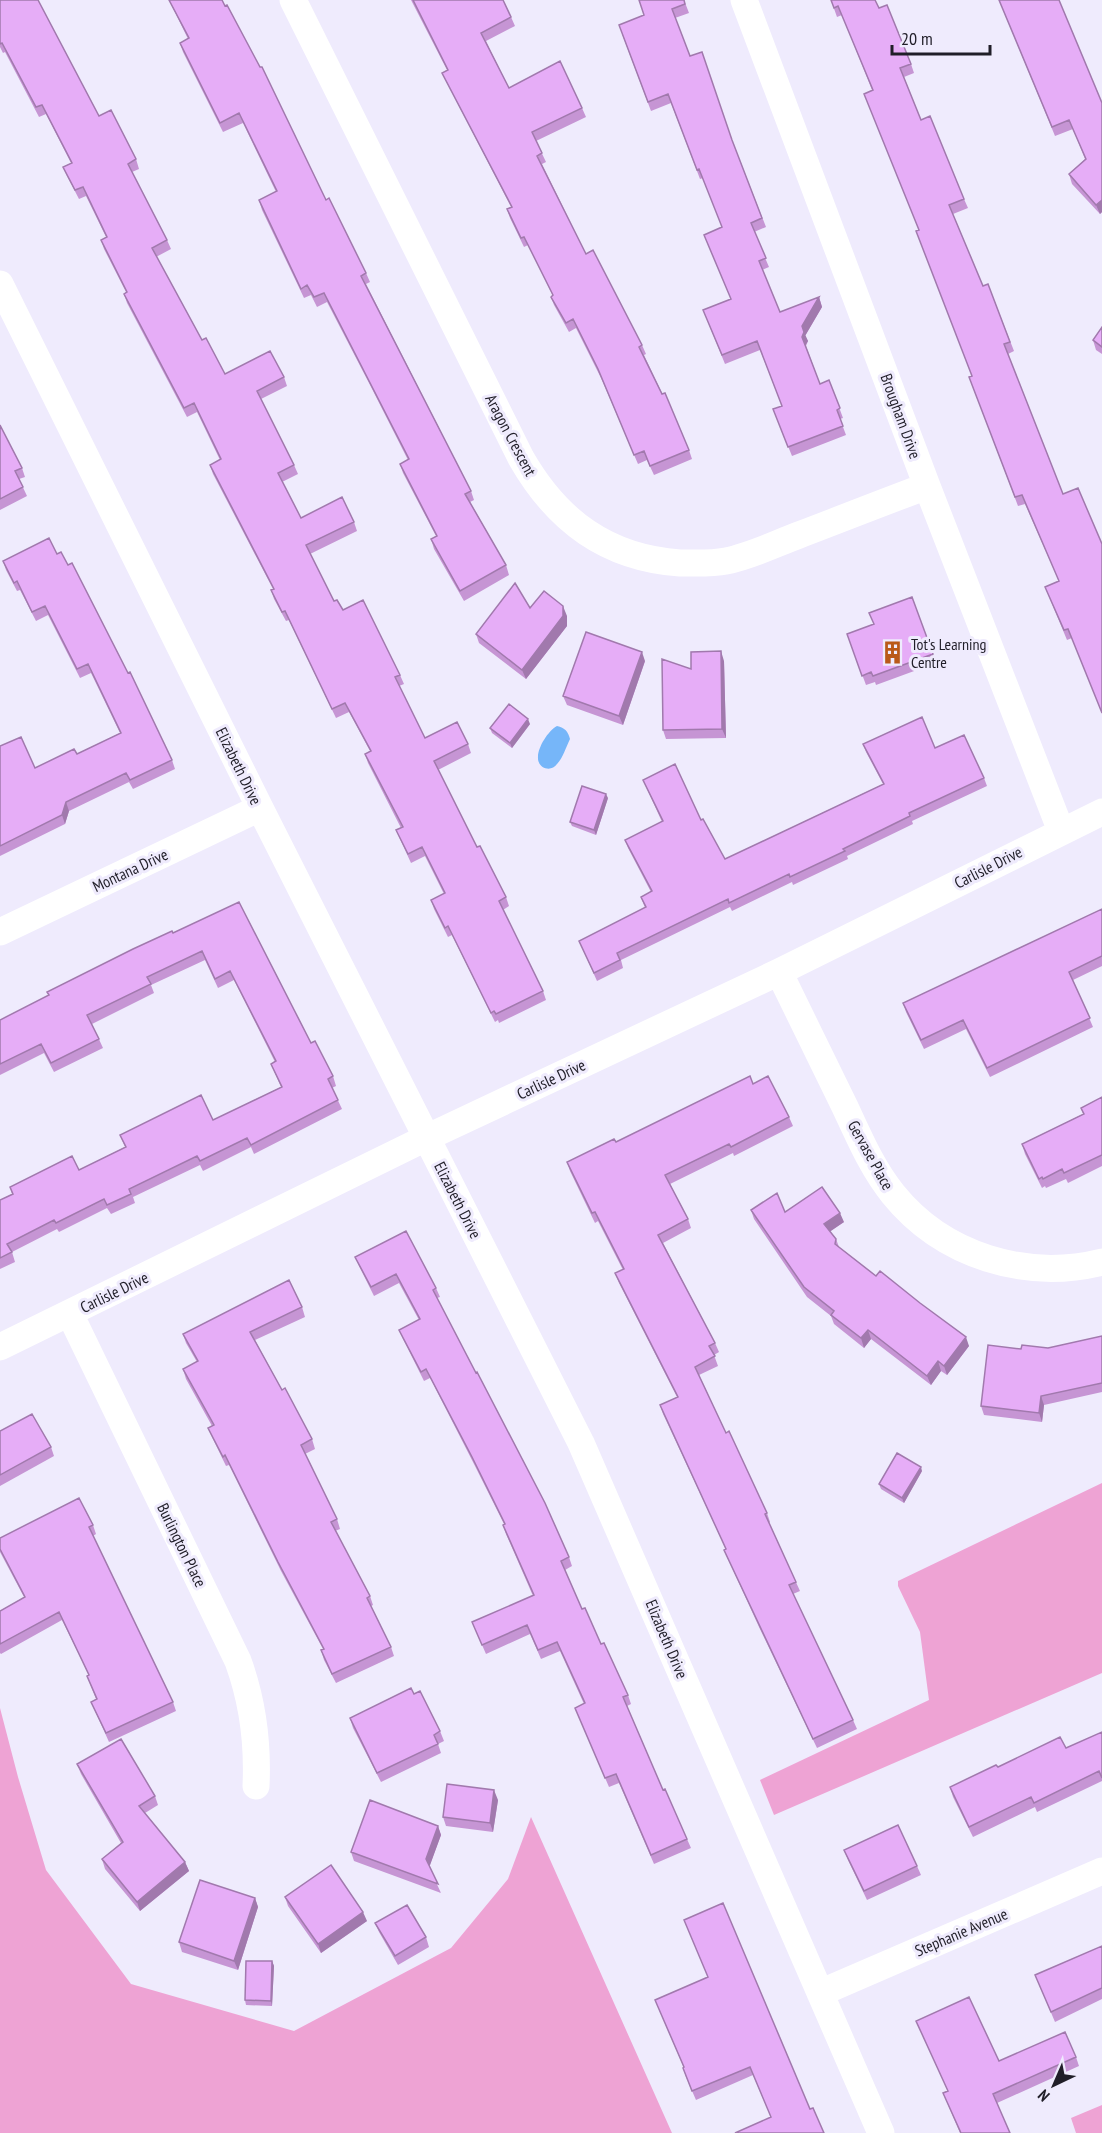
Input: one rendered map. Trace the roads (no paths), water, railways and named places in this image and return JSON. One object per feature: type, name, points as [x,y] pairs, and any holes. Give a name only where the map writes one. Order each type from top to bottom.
[{"type":"street","name":"Aragon Crescent","points":[[293,0],[521,458],[531,475],[555,505],[583,531],[599,542],[637,556],[655,560],[709,563],[743,557],[927,486]]},
{"type":"street","name":"Brougham Drive","points":[[744,0],[927,486],[1061,831]]},
{"type":"street","name":"Elizabeth Drive","points":[[0,284],[260,808],[582,1443],[881,2133]]},
{"type":"street","name":"Montana Drive","points":[[0,932],[260,808]]},
{"type":"street","name":"Carlisle Drive","points":[[0,1347],[426,1138],[779,972],[1102,812]]},
{"type":"street","name":"Gervase Place","points":[[779,972],[873,1165],[894,1196],[920,1222],[977,1255],[1019,1267],[1060,1269],[1102,1262]]},
{"type":"street","name":"Burlington Place","points":[[70,1314],[238,1661],[246,1683],[254,1723],[257,1744],[256,1786]]},
{"type":"street","name":"Stephanie Avenue","points":[[820,1993],[1102,1871]]},
{"type":"water","points":[[557,726],[566,730],[570,739],[563,756],[554,767],[548,769],[538,761],[538,753],[547,735]]},
{"type":"place","name":"Tot's Learning Centre","points":[[893,653]]}]
